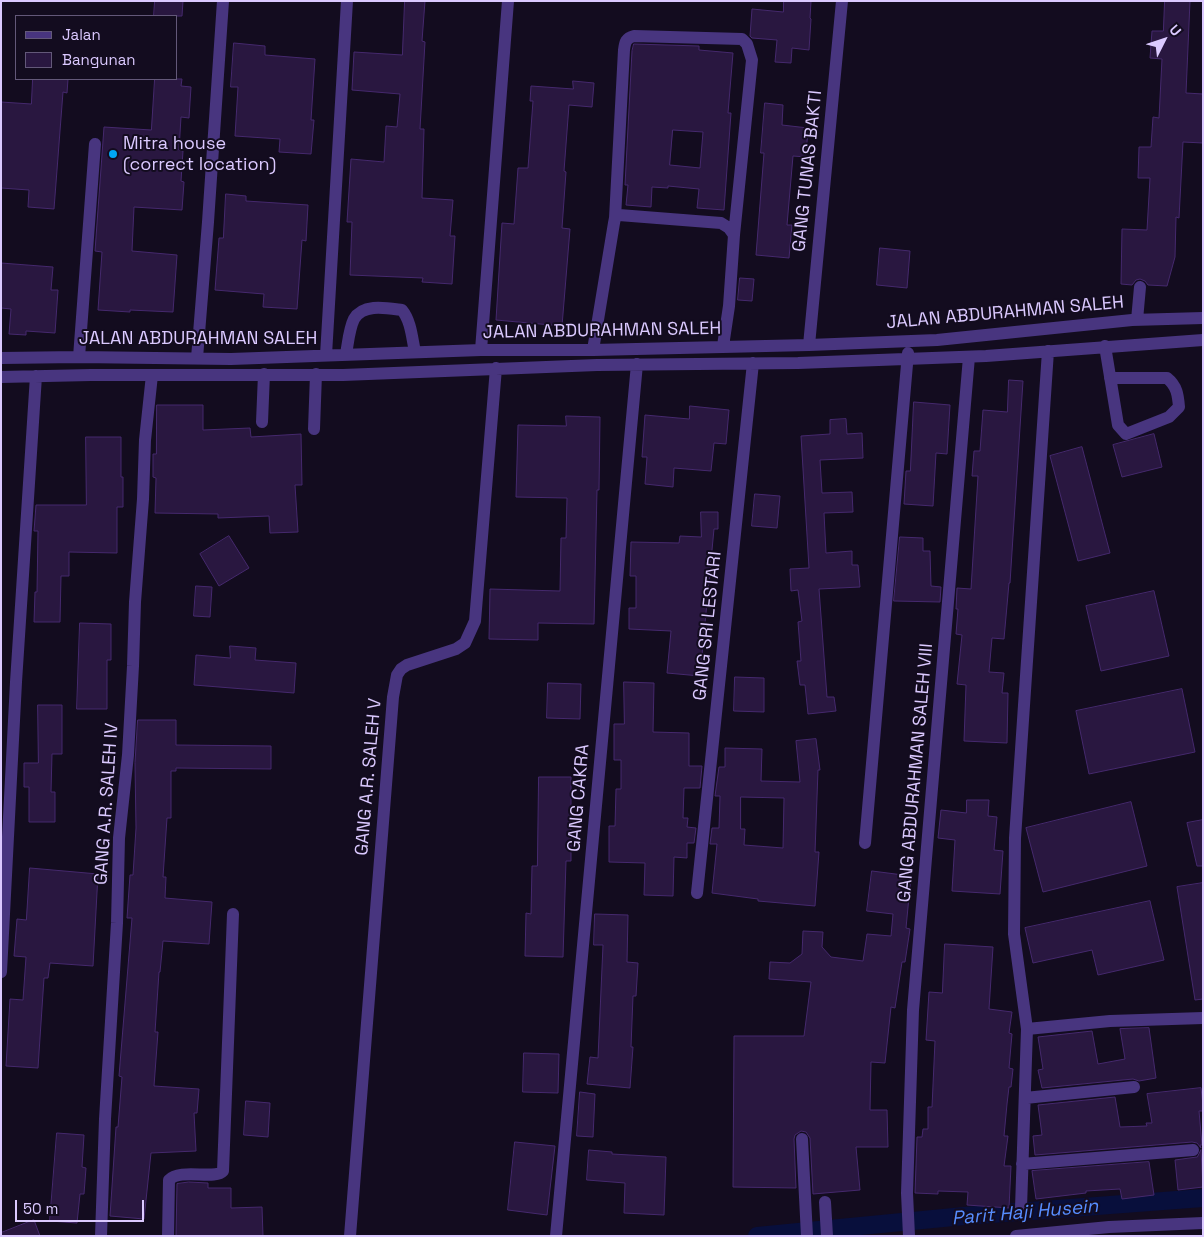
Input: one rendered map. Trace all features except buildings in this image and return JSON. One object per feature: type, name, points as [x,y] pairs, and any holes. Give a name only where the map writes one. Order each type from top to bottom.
[{"type":"street","points":[[197,358],[223,1]]},
{"type":"street","points":[[326,355],[348,1]]},
{"type":"street","points":[[481,350],[508,1]]},
{"type":"street","name":"GANG TUNAS BAKTI","points":[[808,345],[842,1]]},
{"type":"street","points":[[592,350],[615,218],[625,41],[634,36],[742,39],[747,44],[752,60],[734,235],[729,306],[723,346]]},
{"type":"street","points":[[79,357],[95,144]]},
{"type":"street","points":[[615,218],[619,215],[721,223],[734,235]]},
{"type":"street","points":[[1137,320],[1140,287]]},
{"type":"street","points":[[346,354],[353,320],[358,314],[382,307],[402,310],[406,314],[415,352]]},
{"type":"street","name":"JALAN ABDURAHMAN SALEH","points":[[1,358],[232,359],[481,350],[592,350],[808,345],[937,340],[1137,320],[1203,318]]},
{"type":"street","points":[[865,843],[908,340]]},
{"type":"street","name":"JALAN ABDURAHMAN SALEH","points":[[1,377],[231,374],[343,375],[637,364],[907,359],[1203,340]]},
{"type":"street","points":[[1105,346],[1110,378],[1118,425],[1126,434],[1169,417],[1178,407],[1178,392],[1167,378],[1110,378]]},
{"type":"street","points":[[1021,1208],[1027,1029],[1014,934],[1015,838],[1048,351]]},
{"type":"street","name":"GANG ABDURAHMAN SALEH VIII","points":[[908,1229],[907,1193],[913,1010],[970,356]]},
{"type":"street","points":[[231,374],[232,359]]},
{"type":"street","name":"GANG SRI LESTARI","points":[[697,893],[753,363]]},
{"type":"street","name":"GANG CAKRA","points":[[556,1235],[637,364]]},
{"type":"street","name":"GANG A.R. SALEH V","points":[[350,1236],[393,697],[397,675],[401,669],[407,665],[456,650],[465,643],[475,621],[496,368]]},
{"type":"street","points":[[262,422],[264,374]]},
{"type":"street","points":[[314,429],[316,374]]},
{"type":"street","name":"GANG A.R. SALEH IV","points":[[101,1236],[106,1099],[117,923],[119,838],[128,745],[145,440],[152,375]]},
{"type":"street","points":[[1,972],[16,682],[36,376]]},
{"type":"street","points":[[168,1236],[168,1180],[174,1176],[217,1175],[223,1171],[233,914]]},
{"type":"street","points":[[1027,1029],[1110,1021],[1203,1018]]},
{"type":"street","points":[[1025,1098],[1134,1088]]},
{"type":"street","points":[[802,1139],[806,1236]]},
{"type":"street","points":[[1022,1164],[1193,1150]]},
{"type":"street","points":[[825,1202],[827,1236]]},
{"type":"street","points":[[1019,1233],[1052,1234],[1109,1231],[1203,1223]]},
{"type":"waterway","name":"Parit Haji Husein","points":[[757,1236],[964,1216],[1203,1198]]},
{"type":"place","name":"Mitra house (correct location)","points":[[113,154]]}]
